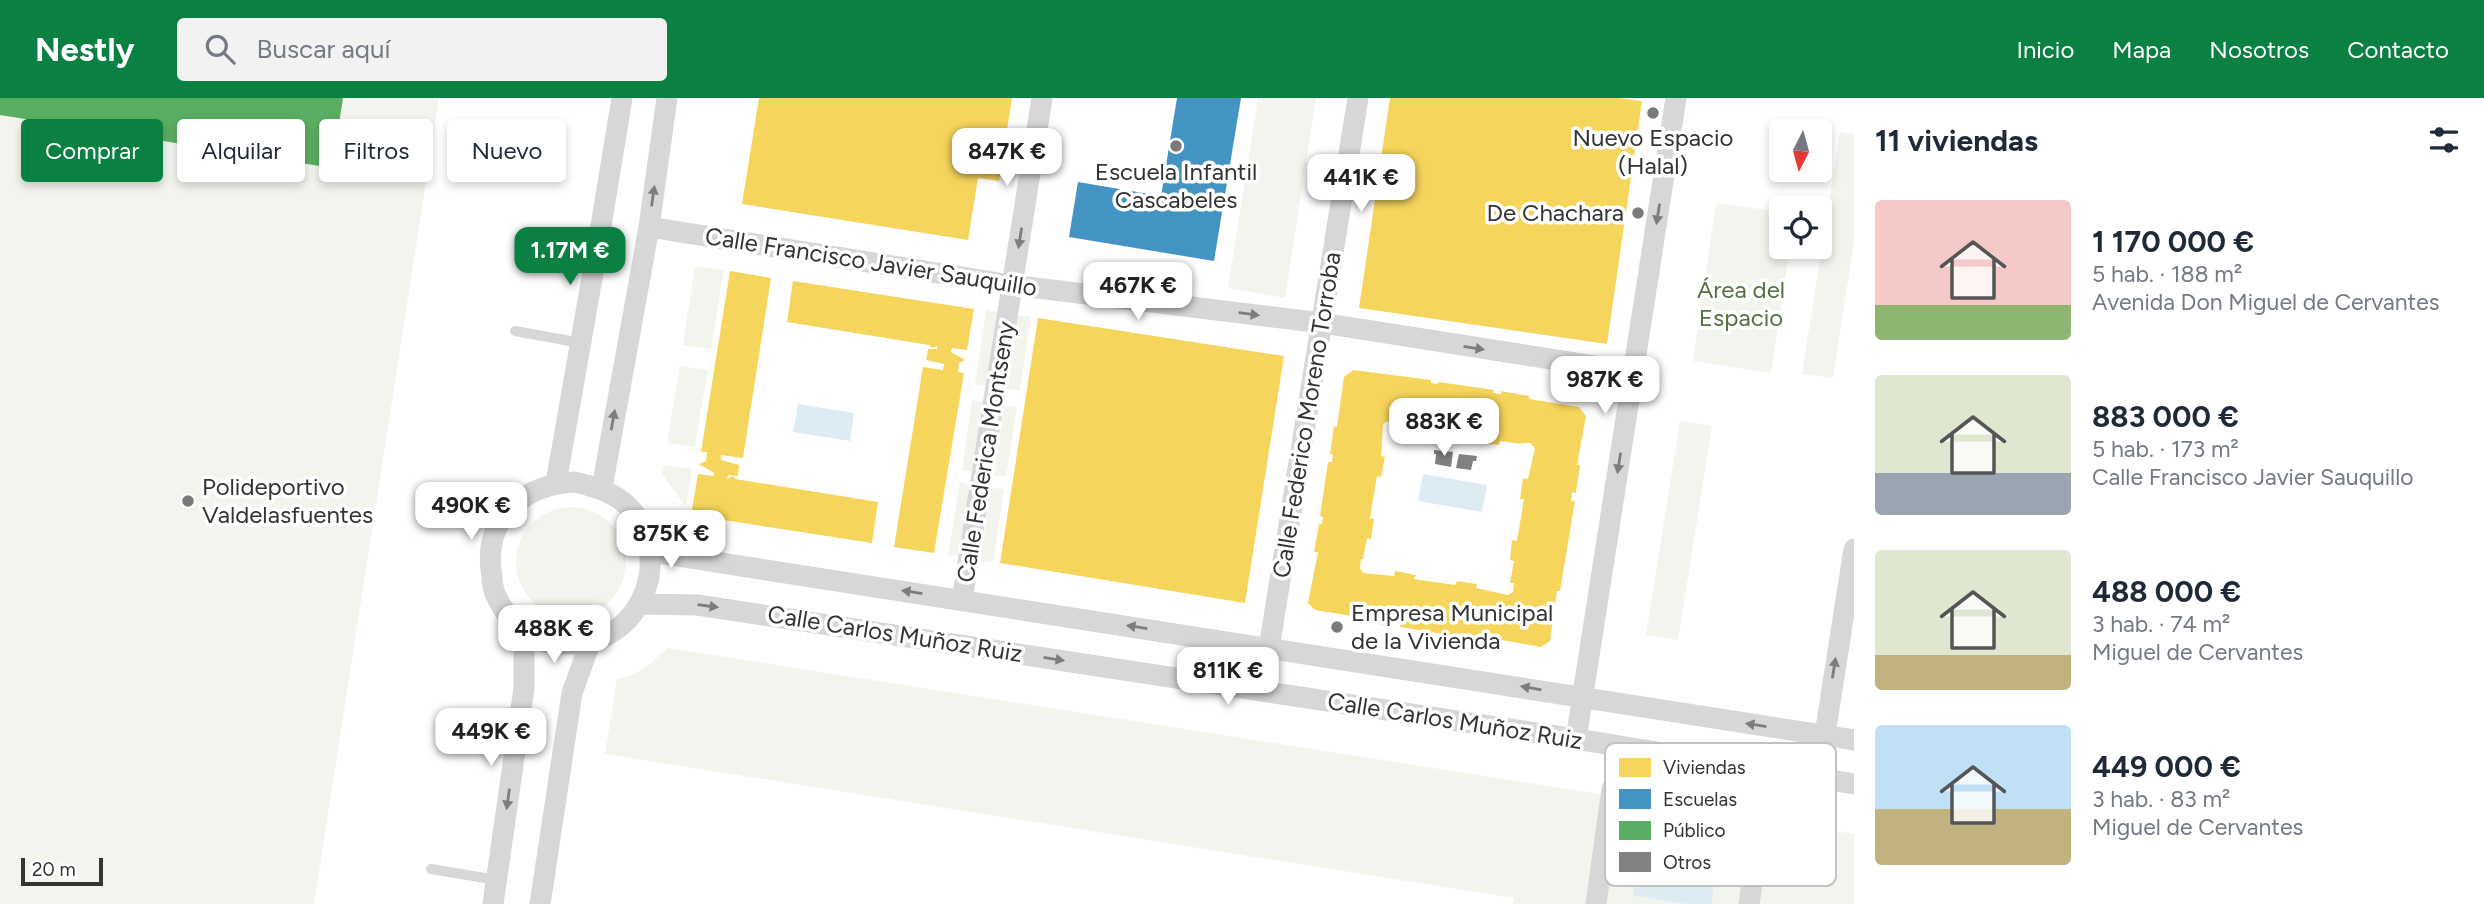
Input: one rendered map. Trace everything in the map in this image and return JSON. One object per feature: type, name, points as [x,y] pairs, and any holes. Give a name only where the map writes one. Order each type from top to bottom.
[{"type":"street","points":[[556,483],[622,98]]},
{"type":"street","points":[[602,488],[649,227],[667,98]]},
{"type":"street","name":"Calle Federica Montseny","points":[[962,600],[1042,98]]},
{"type":"street","name":"Calle Federico Moreno Torroba","points":[[1269,648],[1358,98]]},
{"type":"street","points":[[1576,739],[1676,98]]},
{"type":"street","name":"Calle Francisco Javier Sauquillo","points":[[649,227],[1012,285],[1322,323],[1633,372]]},
{"type":"street","points":[[575,482],[602,488],[625,503],[642,525],[651,552],[650,578],[640,604],[626,621],[590,643],[555,644],[524,634],[494,592],[489,553],[497,526],[514,503],[529,492],[556,483],[575,482]]},
{"type":"street","points":[[1823,743],[1854,548]]},
{"type":"street","name":"Calle Carlos Muñoz Ruiz","points":[[651,552],[1854,740]]},
{"type":"street","name":"Calle Carlos Muñoz Ruiz","points":[[640,604],[697,605],[1605,744]]},
{"type":"street","points":[[493,904],[524,688],[524,634]]},
{"type":"street","points":[[540,904],[572,692],[590,643]]},
{"type":"street","name":"Calle Carlos Muñoz Ruiz","points":[[1836,782],[1854,784]]},
{"type":"street","points":[[1596,904],[1605,839]]},
{"type":"street","points":[[1749,904],[1752,886]]},
{"type":"lane","points":[[515,331],[581,343]]},
{"type":"lane","points":[[431,869],[496,880]]},
{"type":"green space","name":"Polideportivo Valdelasfuentes","points":[[0,98],[439,98],[433,137],[433,119],[319,119],[319,182],[426,182],[314,904],[0,904]]},
{"type":"green space","points":[[1258,98],[1316,98],[1285,298],[1228,288]]},
{"type":"green space","points":[[1840,132],[1854,134],[1854,241],[1833,378],[1802,374],[1820,259],[1832,259],[1830,196]]},
{"type":"green space","name":"Área del Espacio","points":[[1716,203],[1769,210],[1769,259],[1788,259],[1771,373],[1693,361]]},
{"type":"green space","points":[[695,266],[724,270],[711,349],[683,345]]},
{"type":"green space","points":[[986,310],[998,312],[986,386],[975,384]]},
{"type":"green space","points":[[1018,315],[1031,317],[1020,391],[1007,389]]},
{"type":"green space","points":[[680,366],[708,370],[695,447],[667,443]]},
{"type":"green space","points":[[972,400],[984,402],[973,472],[962,470]]},
{"type":"green space","points":[[1004,405],[1017,407],[1006,477],[994,475]]},
{"type":"green space","points":[[1680,421],[1712,426],[1678,640],[1646,635]]},
{"type":"green space","points":[[664,465],[692,469],[686,507],[662,474]]},
{"type":"green space","points":[[960,482],[971,485],[959,556],[948,555]]},
{"type":"green space","points":[[991,488],[1004,489],[993,562],[980,560]]},
{"type":"green space","points":[[571,507],[592,511],[610,523],[622,541],[626,562],[622,583],[610,601],[592,613],[571,617],[550,613],[532,601],[520,583],[516,562],[520,541],[532,523],[550,511]]},
{"type":"green space","points":[[668,648],[1605,795],[1605,886],[1836,886],[1836,831],[1854,834],[1854,904],[1513,904],[1514,898],[605,754],[617,679],[650,663]]},
{"type":"shaded area","points":[[798,404],[854,413],[850,441],[793,432]]},
{"type":"shaded area","points":[[1423,474],[1487,485],[1482,512],[1418,501]]},
{"type":"shaded area","points":[[1634,886],[1714,886],[1711,904],[1687,904],[1633,895]]},
{"type":"building: Viviendas","points":[[759,98],[1012,98],[999,181],[978,178],[968,240],[742,204]]},
{"type":"building: Viviendas","points":[[1390,98],[1619,98],[1642,101],[1607,344],[1359,308]]},
{"type":"building: Viviendas","points":[[730,271],[771,278],[743,458],[721,455],[721,460],[739,465],[738,476],[728,475],[727,479],[733,476],[735,479],[878,502],[872,543],[691,515],[698,474],[713,476],[714,473],[699,464],[706,461],[707,452],[701,452]]},
{"type":"building: Viviendas","points":[[793,281],[974,309],[967,350],[952,348],[951,352],[965,360],[959,363],[958,372],[964,373],[934,553],[894,547],[923,367],[943,370],[944,364],[926,360],[928,349],[937,349],[937,346],[932,348],[929,345],[787,322]]},
{"type":"building: Viviendas","points":[[1038,318],[1284,356],[1245,603],[1000,563]]},
{"type":"building: Viviendas","points":[[1353,370],[1494,390],[1493,393],[1501,394],[1501,391],[1529,396],[1529,399],[1579,407],[1586,416],[1577,465],[1580,465],[1576,493],[1572,492],[1571,501],[1575,501],[1550,641],[1541,647],[1490,638],[1490,642],[1464,638],[1464,634],[1455,633],[1455,636],[1400,627],[1401,624],[1393,623],[1392,626],[1365,622],[1365,618],[1315,610],[1308,603],[1318,552],[1314,552],[1319,524],[1322,524],[1323,517],[1320,516],[1328,462],[1332,462],[1333,454],[1330,454],[1344,377]],"holes":[[[1388,421],[1418,428],[1417,433],[1437,435],[1437,431],[1479,438],[1478,443],[1530,443],[1535,448],[1528,479],[1523,478],[1520,499],[1524,499],[1517,541],[1512,540],[1510,560],[1514,561],[1510,583],[1514,583],[1513,592],[1508,595],[1476,588],[1477,584],[1457,581],[1455,585],[1414,579],[1416,575],[1395,571],[1394,576],[1363,573],[1360,568],[1367,538],[1371,539],[1374,519],[1370,518],[1377,476],[1381,477],[1385,457],[1381,456],[1383,424]]]},
{"type":"building: Escuelas","name":"Escuela Infantil Cascabeles","points":[[1177,98],[1241,98],[1214,261],[1069,237],[1078,182],[1161,196]]},
{"type":"building: Público","points":[[0,98],[343,98],[340,119],[319,119],[319,166],[305,164],[305,119],[177,119],[177,143],[163,141],[163,119],[25,119],[0,115]]},
{"type":"building: Otros","points":[[1434,450],[1453,452],[1451,467],[1435,464]]},
{"type":"building: Otros","points":[[1459,454],[1477,456],[1471,470],[1456,468]]},
{"type":"place","name":"Nuevo Espacio (Halal)","points":[[1653,113]]},
{"type":"place","name":"Escuela Infantil Cascabeles","points":[[1176,146]]},
{"type":"place","name":"De Chachara","points":[[1638,213]]},
{"type":"place","name":"Polideportivo Valdelasfuentes","points":[[188,501]]},
{"type":"place","name":"Empresa Municipal de la Vivienda","points":[[1337,627]]}]
